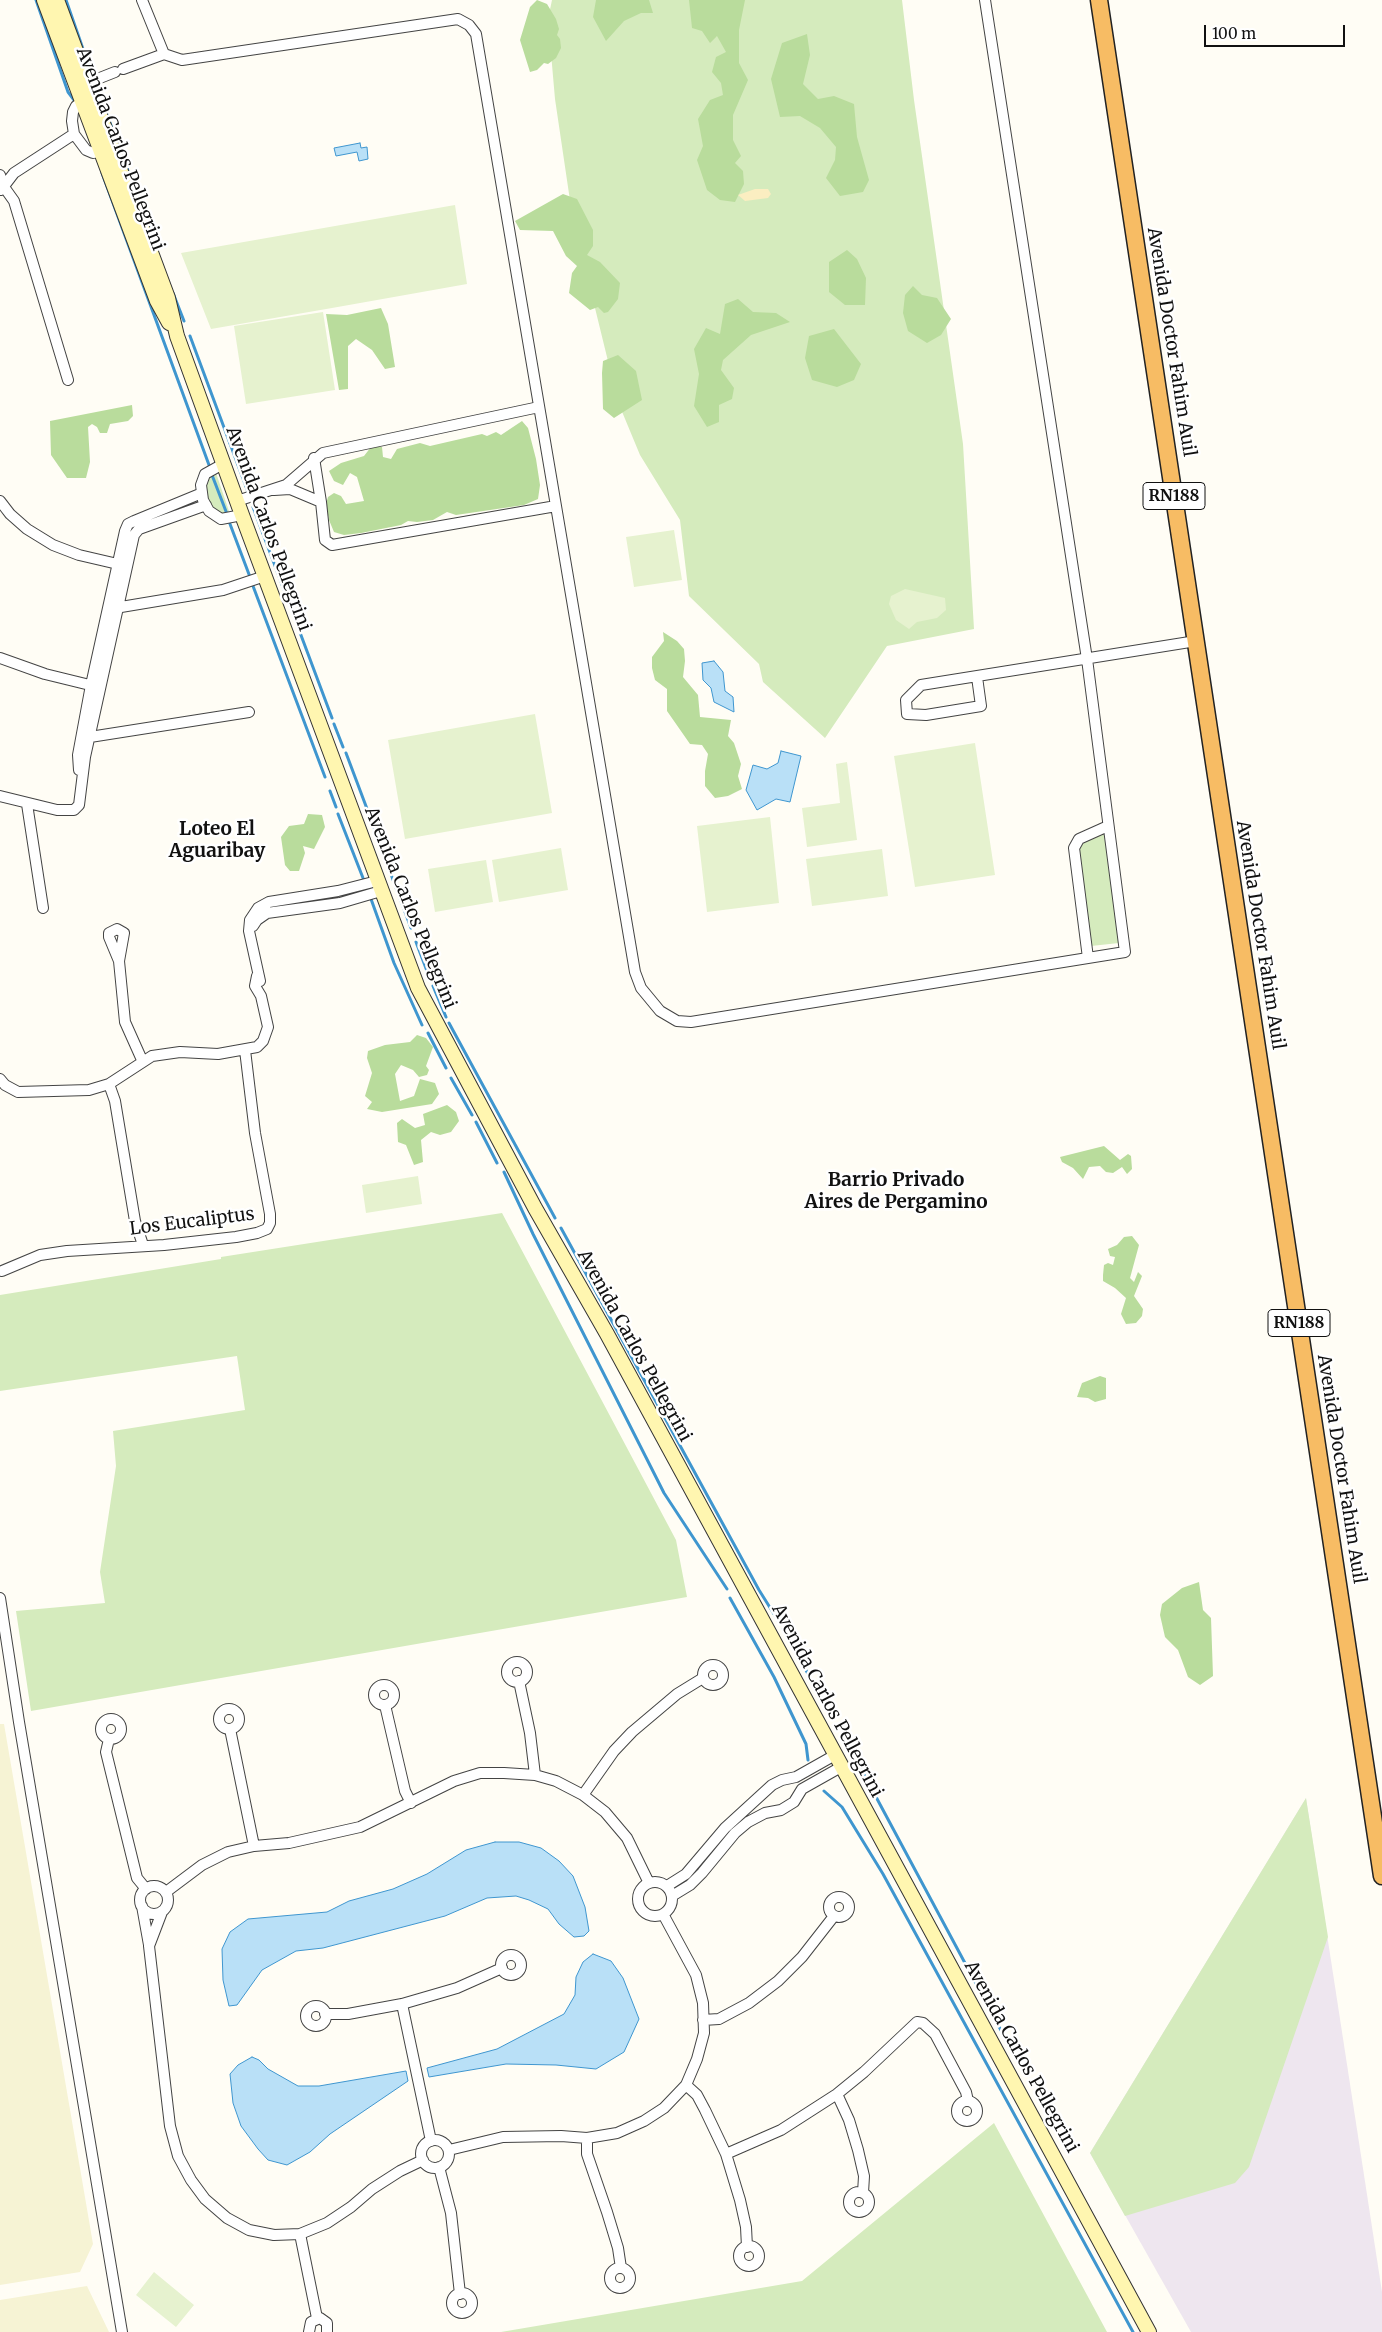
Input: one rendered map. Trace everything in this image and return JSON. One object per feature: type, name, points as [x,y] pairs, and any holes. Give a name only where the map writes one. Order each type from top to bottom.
[{"type":"highway","name":"Avenida Doctor Fahim Auil","points":[[1099,0],[1382,1876]]},
{"type":"main road","name":"Avenida Carlos Pellegrini","points":[[44,0],[82,85],[107,150],[157,301],[177,336],[418,988],[1149,2332]]},
{"type":"main road","name":"Avenida Carlos Pellegrini","points":[[57,0],[82,85],[82,102],[107,150]]},
{"type":"street","points":[[142,0],[164,54]]},
{"type":"street","points":[[82,85],[164,54],[182,60],[458,19],[469,25],[476,34],[635,972],[642,988],[660,1011],[677,1021],[691,1022],[1125,952],[1087,659],[985,0]]},
{"type":"street","points":[[82,102],[76,106],[73,112],[74,134],[86,150],[93,153],[107,150]]},
{"type":"street","points":[[2,189],[14,173],[74,134]]},
{"type":"street","points":[[0,175],[2,189],[14,201],[68,380]]},
{"type":"street","points":[[237,501],[286,485],[314,458],[323,453],[539,407]]},
{"type":"street","points":[[314,458],[325,540],[332,545],[556,506]]},
{"type":"street","points":[[224,464],[205,474],[201,485],[206,505],[216,517],[221,519],[242,516]]},
{"type":"street","points":[[274,490],[290,489],[320,502]]},
{"type":"street","points":[[80,796],[78,755],[119,607],[122,565],[128,524],[202,493]]},
{"type":"street","points":[[0,501],[10,514],[22,524],[53,545],[79,555],[122,565]]},
{"type":"street","points":[[0,796],[58,810],[74,810],[79,805],[108,610],[122,565],[134,535],[138,529],[206,505]]},
{"type":"street","points":[[108,610],[223,590],[265,576]]},
{"type":"street","points":[[977,677],[981,706],[926,715],[907,714],[906,700],[921,685],[1196,641]]},
{"type":"street","points":[[0,658],[45,674],[96,686]]},
{"type":"street","points":[[90,737],[248,712]]},
{"type":"street","points":[[27,804],[42,908]]},
{"type":"street","points":[[1088,958],[1074,848],[1079,839],[1108,826]]},
{"type":"street","points":[[0,1079],[5,1085],[18,1092],[89,1090],[109,1084],[132,1070],[142,1060],[167,1052],[218,1054],[257,1047],[267,1034],[268,1027],[261,996],[262,985],[257,976],[249,931],[250,920],[258,908],[269,902],[379,886]]},
{"type":"street","points":[[119,961],[126,1022],[142,1060]]},
{"type":"street","name":"Los Eucaliptus","points":[[2,1271],[40,1255],[257,1233],[267,1229],[270,1223],[255,1133],[245,1050]]},
{"type":"street","points":[[109,1084],[115,1101],[135,1222],[143,1245]]},
{"type":"street","points":[[0,1598],[19,1722],[122,2332]]},
{"type":"street","points":[[583,1795],[608,1758],[632,1732],[677,1694],[704,1678]]},
{"type":"street","points":[[519,1682],[530,1733],[535,1775]]},
{"type":"street","points":[[386,1705],[405,1791],[411,1803]]},
{"type":"street","points":[[230,1729],[254,1846]]},
{"type":"street","points":[[109,1739],[106,1752],[134,1868],[137,1878],[146,1889]]},
{"type":"street","points":[[670,1891],[657,1882],[649,1883],[639,1893],[639,1904],[646,1913],[657,1916],[662,1914],[670,1906],[670,1891],[725,1828],[772,1785],[838,1761]]},
{"type":"street","points":[[670,1891],[690,1885],[702,1874],[735,1833],[748,1822],[765,1813],[781,1810],[794,1802],[802,1789],[838,1761]]},
{"type":"street","points":[[166,1892],[202,1865],[228,1852],[254,1846],[289,1843],[360,1827],[454,1780],[480,1774],[535,1775],[556,1781],[583,1795],[605,1812],[627,1838],[649,1883]]},
{"type":"street","points":[[796,1777],[802,1789]]},
{"type":"street","points":[[756,1799],[765,1813]]},
{"type":"street","points":[[166,1892],[159,1887],[146,1889],[141,1897],[142,1906],[149,1946],[170,2126],[178,2156],[191,2180],[205,2199],[227,2218],[249,2230],[274,2235],[300,2234],[327,2224],[372,2189],[400,2171],[423,2160]]},
{"type":"street","points":[[149,1946],[162,1912],[167,1905],[166,1892]]},
{"type":"street","points":[[142,1906],[149,1913],[162,1912]]},
{"type":"street","points":[[449,2150],[503,2137],[560,2136],[587,2138],[616,2133],[644,2121],[664,2108],[686,2085],[697,2059],[704,2033],[703,2003],[696,1975],[662,1914]]},
{"type":"street","points":[[703,2020],[719,2019],[749,2003],[778,1981],[802,1957],[834,1916]]},
{"type":"street","points":[[325,2014],[348,2014],[402,2004],[457,1988],[502,1968]]},
{"type":"street","points":[[402,2004],[431,2141]]},
{"type":"street","points":[[726,2154],[782,2130],[837,2094],[864,2072],[916,2022],[923,2023],[935,2034],[966,2092],[968,2102]]},
{"type":"street","points":[[686,2085],[697,2095],[726,2154],[740,2200],[746,2227],[747,2247]]},
{"type":"street","points":[[837,2094],[849,2120],[858,2150],[864,2176],[863,2193]]},
{"type":"street","points":[[587,2138],[587,2154],[595,2182],[608,2212],[618,2248],[621,2268]]},
{"type":"street","points":[[431,2141],[444,2143],[449,2150],[449,2159],[439,2167],[430,2167],[423,2160],[424,2147],[431,2141]]},
{"type":"street","points":[[439,2167],[451,2213],[460,2294]]},
{"type":"street","points":[[300,2234],[316,2318]]},
{"type":"street","points":[[310,2332],[309,2325],[316,2318]]},
{"type":"street","points":[[316,2318],[325,2321],[328,2326],[327,2332]]},
{"type":"shaded area","points":[[0,1724],[4,1724],[93,2244],[80,2272],[0,2285]]},
{"type":"shaded area","points":[[1306,1798],[1382,2292],[1382,2332],[1191,2332],[1090,2153]]},
{"type":"shaded area","points":[[87,2286],[109,2332],[0,2332],[0,2300]]},
{"type":"green space","points":[[537,0],[547,4],[556,19],[559,29],[557,35],[560,39],[561,48],[556,58],[548,64],[544,63],[537,70],[530,72],[520,40],[530,7]]},
{"type":"green space","points":[[552,0],[902,0],[914,100],[963,444],[974,629],[887,646],[825,738],[763,682],[759,664],[689,596],[680,520],[640,455],[618,402],[572,214],[555,99],[548,19]]},
{"type":"green space","points":[[596,0],[649,0],[653,13],[641,13],[624,21],[606,41],[593,17]]},
{"type":"green space","points":[[689,0],[745,0],[739,30],[739,63],[748,80],[733,115],[733,140],[741,156],[735,163],[743,171],[744,184],[735,202],[720,200],[707,190],[697,160],[703,146],[698,119],[710,100],[723,95],[721,83],[712,72],[716,57],[726,52],[717,36],[710,43],[702,31],[692,28]]},
{"type":"green space","points":[[807,34],[810,55],[803,84],[818,99],[834,96],[854,104],[857,137],[869,180],[863,192],[840,196],[826,178],[835,160],[836,147],[820,128],[800,116],[780,117],[771,79],[782,43]]},
{"type":"green space","points":[[563,194],[577,199],[593,230],[593,246],[587,255],[600,262],[620,283],[618,299],[608,312],[604,313],[598,307],[590,310],[569,293],[572,273],[577,266],[566,256],[553,231],[520,230],[515,221]]},
{"type":"green space","points":[[455,205],[467,284],[332,308],[211,329],[181,253]]},
{"type":"green space","points":[[847,250],[857,259],[866,278],[865,305],[845,305],[829,292],[829,262]]},
{"type":"green space","points":[[913,286],[922,295],[937,298],[951,319],[941,335],[927,343],[908,331],[903,313],[905,295]]},
{"type":"green space","points":[[738,299],[753,312],[776,313],[790,322],[751,335],[723,360],[721,370],[734,388],[732,399],[719,405],[719,422],[707,427],[694,406],[699,374],[694,349],[706,328],[720,334],[725,304]]},
{"type":"green space","points":[[381,308],[388,324],[395,367],[385,369],[372,350],[356,339],[348,346],[348,389],[339,390],[326,314],[347,315]]},
{"type":"green space","points":[[323,312],[335,390],[246,404],[234,326]]},
{"type":"green space","points":[[834,329],[861,364],[854,380],[837,387],[812,380],[805,358],[809,336]]},
{"type":"green space","points":[[618,355],[636,371],[642,400],[614,418],[603,409],[602,373],[603,361]]},
{"type":"green space","points":[[132,405],[133,416],[128,421],[110,424],[107,433],[100,433],[97,427],[92,424],[88,427],[90,462],[86,478],[67,478],[51,455],[50,421]]},
{"type":"green space","points":[[522,421],[528,428],[536,459],[540,485],[538,499],[524,505],[456,515],[447,512],[433,520],[408,521],[401,525],[361,533],[344,535],[334,532],[329,520],[326,504],[328,497],[334,493],[341,496],[346,504],[364,501],[357,477],[350,473],[343,485],[334,481],[329,471],[341,463],[364,456],[371,447],[382,447],[383,457],[391,459],[397,449],[420,443],[430,446],[482,434],[487,436],[496,432],[501,435]]},
{"type":"green space","points":[[216,473],[230,514],[222,516],[210,506],[204,490],[209,474]]},
{"type":"green space","points":[[674,530],[682,580],[634,587],[626,537]]},
{"type":"green space","points":[[905,589],[945,598],[946,610],[937,618],[917,622],[909,629],[896,620],[889,604],[891,596]]},
{"type":"green space","points":[[663,632],[677,641],[684,649],[683,677],[698,695],[700,717],[731,720],[728,736],[734,743],[741,764],[738,776],[742,789],[728,796],[715,798],[705,786],[708,754],[702,745],[690,744],[667,711],[667,689],[655,680],[652,668],[652,657],[664,641]]},
{"type":"green space","points":[[535,714],[552,813],[405,839],[388,740]]},
{"type":"green space","points":[[975,743],[995,875],[915,887],[894,756]]},
{"type":"green space","points":[[847,762],[857,840],[807,847],[802,808],[840,803],[836,764]]},
{"type":"green space","points":[[308,814],[322,815],[325,827],[314,849],[303,846],[305,853],[299,871],[290,871],[285,865],[281,837],[289,826],[304,824]]},
{"type":"green space","points":[[770,817],[779,903],[707,912],[697,826]]},
{"type":"green space","points":[[1104,834],[1119,943],[1091,946],[1078,851],[1081,844]]},
{"type":"green space","points":[[561,848],[568,890],[499,902],[492,860]]},
{"type":"green space","points":[[882,849],[888,896],[812,906],[806,859]]},
{"type":"green space","points":[[486,860],[493,902],[435,912],[428,869]]},
{"type":"green space","points":[[417,1035],[426,1038],[433,1047],[426,1066],[429,1070],[427,1075],[419,1077],[413,1070],[401,1065],[395,1074],[400,1101],[414,1096],[420,1079],[435,1083],[439,1094],[432,1104],[382,1112],[367,1109],[372,1102],[365,1096],[372,1073],[367,1058],[368,1051],[385,1045],[410,1042]]},
{"type":"green space","points":[[447,1105],[456,1112],[459,1121],[451,1132],[440,1135],[431,1132],[421,1140],[423,1162],[414,1165],[406,1145],[398,1142],[397,1123],[402,1119],[415,1128],[425,1125],[423,1114]]},
{"type":"green space","points":[[1104,1146],[1120,1160],[1128,1154],[1131,1156],[1132,1169],[1127,1174],[1122,1167],[1113,1173],[1106,1172],[1100,1166],[1089,1167],[1083,1179],[1073,1168],[1062,1162],[1060,1157]]},
{"type":"green space","points":[[418,1176],[422,1204],[366,1213],[362,1185]]},
{"type":"green space","points":[[502,1213],[676,1540],[687,1597],[31,1711],[16,1611],[105,1603],[100,1572],[116,1466],[113,1431],[245,1410],[237,1356],[0,1391],[0,1295],[221,1259],[221,1257]]},
{"type":"green space","points":[[1132,1236],[1139,1245],[1130,1278],[1134,1282],[1138,1272],[1142,1276],[1134,1296],[1143,1309],[1142,1316],[1136,1323],[1126,1324],[1121,1314],[1126,1298],[1115,1288],[1103,1281],[1103,1275],[1104,1265],[1108,1263],[1113,1265],[1115,1257],[1110,1256],[1108,1249],[1117,1245],[1124,1237]]},
{"type":"green space","points":[[1100,1376],[1106,1378],[1106,1399],[1095,1402],[1088,1398],[1077,1397],[1082,1383]]},
{"type":"green space","points":[[1199,1582],[1203,1610],[1211,1618],[1213,1676],[1200,1685],[1188,1677],[1178,1650],[1165,1637],[1160,1615],[1162,1604],[1182,1588]]},
{"type":"green space","points":[[1306,1798],[1328,1937],[1249,2167],[1235,2183],[1125,2216],[1090,2153]]},
{"type":"green space","points":[[994,2123],[1107,2332],[501,2332],[802,2281]]},
{"type":"green space","points":[[154,2272],[194,2305],[176,2327],[136,2295]]},
{"type":"sand","points":[[755,189],[768,189],[771,194],[768,198],[745,201],[738,195]]},
{"type":"water","points":[[360,143],[361,148],[367,147],[368,159],[359,161],[357,152],[336,156],[334,148]]},
{"type":"water","points":[[714,661],[723,672],[725,691],[733,697],[734,712],[714,702],[711,688],[703,680],[702,663]]},
{"type":"water","points":[[781,751],[801,756],[790,802],[776,799],[757,810],[746,790],[753,765],[767,769],[778,763]]},
{"type":"water","points":[[495,1842],[519,1842],[541,1848],[559,1861],[573,1876],[585,1907],[589,1931],[584,1936],[574,1937],[559,1924],[548,1909],[529,1900],[516,1896],[487,1898],[445,1916],[323,1948],[296,1951],[262,1970],[237,2005],[229,2006],[223,1980],[222,1949],[230,1932],[248,1919],[327,1912],[349,1901],[393,1889],[427,1874],[466,1850]]},
{"type":"water","points":[[593,1954],[611,1961],[623,1978],[639,2019],[624,2052],[596,2069],[556,2065],[506,2064],[429,2077],[427,2068],[497,2049],[564,2014],[575,1995],[576,1977],[583,1962]]},
{"type":"water","points":[[252,2057],[259,2060],[268,2069],[298,2086],[319,2086],[406,2071],[408,2081],[330,2134],[310,2152],[287,2165],[268,2160],[258,2149],[241,2126],[233,2103],[230,2074],[238,2065]]},
{"type":"waterway","points":[[36,0],[68,92],[74,100]]},
{"type":"waterway","points":[[66,0],[91,72]]},
{"type":"waterway","points":[[97,88],[130,176]]},
{"type":"waterway","points":[[102,173],[209,465]]},
{"type":"waterway","points":[[132,182],[152,235]]},
{"type":"waterway","points":[[173,293],[184,321]]},
{"type":"waterway","points":[[190,336],[248,492]]},
{"type":"waterway","points":[[212,475],[227,514]]},
{"type":"waterway","points":[[253,507],[332,718]]},
{"type":"waterway","points":[[230,524],[250,577]]},
{"type":"waterway","points":[[253,586],[325,777]]},
{"type":"waterway","points":[[334,724],[343,747]]},
{"type":"waterway","points":[[346,753],[384,854]]},
{"type":"waterway","points":[[330,791],[336,807]]},
{"type":"waterway","points":[[338,814],[363,878]]},
{"type":"waterway","points":[[386,861],[411,928]]},
{"type":"waterway","points":[[371,899],[394,963],[422,1025]]},
{"type":"waterway","points":[[416,942],[427,971]]},
{"type":"waterway","points":[[433,986],[446,1017]]},
{"type":"waterway","points":[[449,1023],[555,1218]]},
{"type":"waterway","points":[[428,1033],[446,1068]]},
{"type":"waterway","points":[[451,1078],[472,1115]]},
{"type":"waterway","points":[[476,1122],[497,1163]]},
{"type":"waterway","points":[[504,1172],[533,1234],[664,1493],[727,1589]]},
{"type":"waterway","points":[[561,1228],[759,1590],[779,1622]]},
{"type":"waterway","points":[[730,1598],[774,1677],[806,1744],[808,1760]]},
{"type":"waterway","points":[[783,1629],[827,1708]]},
{"type":"waterway","points":[[845,1739],[1011,2049]]},
{"type":"waterway","points":[[824,1791],[842,1807],[883,1874],[1133,2332]]},
{"type":"district","name":"Loteo El Aguaribay","points":[[217,841]]},
{"type":"district","name":"Barrio Privado Aires de Pergamino","points":[[896,1192]]}]
